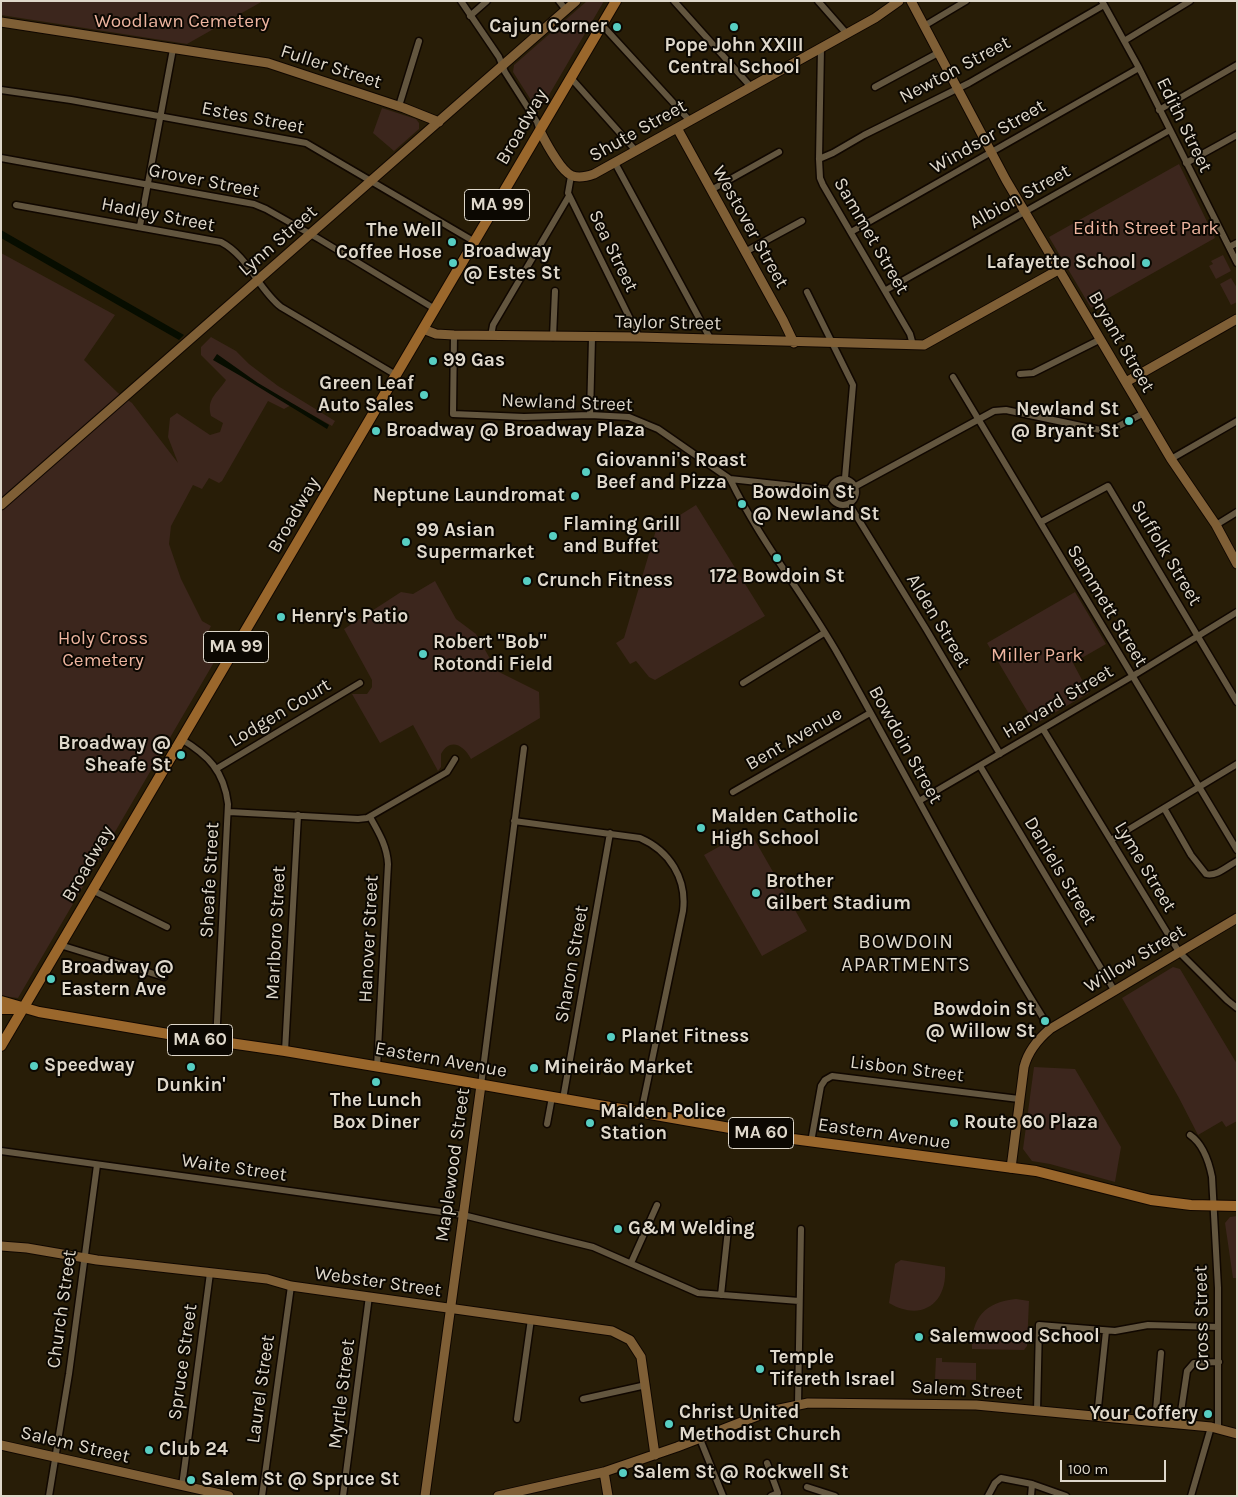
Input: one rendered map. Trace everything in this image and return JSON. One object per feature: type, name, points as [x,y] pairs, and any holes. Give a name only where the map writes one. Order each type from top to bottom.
[{"type":"main road","name":"Lynn Street","points":[[1,505],[576,1]]},
{"type":"main road","name":"Broadway","points":[[1,1046],[616,1]]},
{"type":"main road","name":"Shute Street","points":[[540,131],[562,170],[571,176],[590,176],[847,34],[899,1]]},
{"type":"main road","name":"Bryant Street","points":[[911,1],[991,153],[1172,459],[1216,525],[1237,564]]},
{"type":"main road","name":"Fuller Street","points":[[1,22],[268,63],[399,106],[439,122]]},
{"type":"main road","name":"Westover Street","points":[[677,128],[794,343]]},
{"type":"main road","name":"Taylor Street","points":[[423,328],[436,334],[454,336],[639,337],[794,343],[927,344],[1060,269]]},
{"type":"main road","points":[[1126,382],[1237,319]]},
{"type":"main road","name":"Willow Street","points":[[1011,1168],[1024,1067],[1028,1055],[1036,1042],[1050,1029],[1237,918]]},
{"type":"main road","name":"Eastern Avenue","points":[[1,1002],[23,1008],[216,1042],[285,1051],[812,1142],[1054,1175],[1151,1200],[1214,1206],[1237,1206]]},
{"type":"main road","name":"Eastern Avenue","points":[[1,1009],[23,1008]]},
{"type":"main road","name":"Maplewood Street","points":[[425,1496],[481,1085]]},
{"type":"main road","name":"Webster Street","points":[[1,1246],[27,1248],[84,1258],[267,1279],[291,1286],[612,1330],[630,1340],[640,1354],[655,1455]]},
{"type":"main road","name":"Salem Street","points":[[498,1496],[604,1472],[700,1439],[770,1411],[798,1404],[976,1405],[1179,1424],[1214,1428],[1237,1434]]},
{"type":"main road","name":"Salem Street","points":[[1,1444],[229,1496]]},
{"type":"main road","points":[[604,1472],[608,1496]]},
{"type":"street","name":"Shute Street","points":[[461,1],[499,57],[502,66],[537,122],[540,131]]},
{"type":"street","points":[[470,16],[487,1]]},
{"type":"street","points":[[559,1],[566,10]]},
{"type":"street","points":[[674,1],[751,87]]},
{"type":"street","points":[[818,1],[847,34]]},
{"type":"street","points":[[924,26],[966,1]]},
{"type":"street","points":[[1124,41],[1190,1]]},
{"type":"street","name":"Edith Street","points":[[1103,3],[1140,68],[1159,110],[1237,263]]},
{"type":"street","name":"Newton Street","points":[[819,159],[957,89],[1103,3]]},
{"type":"street","points":[[602,25],[690,121]]},
{"type":"street","points":[[399,106],[419,41]]},
{"type":"street","points":[[140,226],[173,48]]},
{"type":"street","name":"Sammet Street","points":[[821,48],[820,178],[886,290],[910,334],[913,345]]},
{"type":"street","points":[[875,87],[938,54]]},
{"type":"street","points":[[1159,110],[1237,65]]},
{"type":"street","name":"Windsor Street","points":[[851,232],[1140,68]]},
{"type":"street","points":[[571,78],[636,151]]},
{"type":"street","name":"Estes Street","points":[[1,90],[71,100],[306,143],[475,242]]},
{"type":"street","name":"Albion Street","points":[[886,290],[1170,130]]},
{"type":"street","points":[[1186,163],[1237,134]]},
{"type":"street","points":[[711,190],[779,152]]},
{"type":"street","name":"Grover Street","points":[[1,158],[254,204],[266,209],[435,309]]},
{"type":"street","points":[[615,163],[711,340]]},
{"type":"street","name":"Sea Street","points":[[571,176],[569,196],[639,337]]},
{"type":"street","points":[[491,336],[492,325],[569,196]]},
{"type":"street","name":"Hadley Street","points":[[16,205],[221,242],[234,250],[271,299],[281,307],[396,375]]},
{"type":"street","points":[[745,252],[802,220]]},
{"type":"street","points":[[1229,247],[1237,243]]},
{"type":"street","points":[[554,291],[554,337]]},
{"type":"street","points":[[807,292],[854,385],[844,478]]},
{"type":"street","name":"Newland Street","points":[[454,336],[453,414],[524,417],[590,415],[629,417],[658,429],[730,479],[830,490]]},
{"type":"street","points":[[590,415],[592,338]]},
{"type":"street","points":[[1020,374],[1033,373],[1102,339]]},
{"type":"street","name":"Sammett Street","points":[[953,377],[1237,850]]},
{"type":"street","points":[[856,486],[994,411],[1006,410],[1108,431],[1144,412]]},
{"type":"street","points":[[1172,459],[1237,421]]},
{"type":"street","points":[[844,478],[856,486],[856,496],[849,504],[841,505],[834,501],[830,494],[835,481],[844,478]]},
{"type":"street","name":"Bowdoin Street","points":[[730,479],[744,508],[824,632],[919,801],[936,835],[1050,1029]]},
{"type":"street","name":"Suffolk Street","points":[[1041,522],[1108,486],[1237,702]]},
{"type":"street","name":"Alden Street","points":[[849,504],[1000,754]]},
{"type":"street","points":[[1216,525],[1237,512]]},
{"type":"street","name":"Harvard Street","points":[[919,801],[1132,677],[1237,612]]},
{"type":"street","points":[[743,683],[824,632]]},
{"type":"street","name":"Lodgen Court","points":[[216,769],[360,683]]},
{"type":"street","name":"Bent Avenue","points":[[733,792],[870,713]]},
{"type":"street","name":"Lyme Street","points":[[1044,728],[1179,952],[1220,994],[1237,1008]]},
{"type":"street","name":"Sheafe Street","points":[[181,739],[200,750],[216,769],[226,789],[228,812],[216,1042]]},
{"type":"street","name":"Maplewood Street","points":[[481,1085],[524,748]]},
{"type":"street","points":[[228,812],[358,819],[370,817],[447,772],[455,759]]},
{"type":"street","points":[[1111,840],[1237,764]]},
{"type":"street","name":"Daniels Street","points":[[980,766],[1114,990]]},
{"type":"street","points":[[1164,808],[1191,854],[1206,874],[1216,873],[1237,861]]},
{"type":"street","name":"Marlboro Street","points":[[285,1051],[298,816]]},
{"type":"street","name":"Hanover Street","points":[[370,817],[384,842],[388,864],[377,1067]]},
{"type":"street","points":[[514,821],[640,838],[663,853],[680,877],[683,893],[683,912],[641,1113]]},
{"type":"street","name":"Sharon Street","points":[[563,1099],[610,833]]},
{"type":"street","points":[[92,890],[166,927]]},
{"type":"street","points":[[60,945],[164,977]]},
{"type":"street","name":"Lisbon Street","points":[[812,1142],[821,1086],[825,1080],[832,1076],[1019,1098]]},
{"type":"street","points":[[548,1124],[552,1097]]},
{"type":"street","points":[[1190,1135],[1199,1144],[1209,1164],[1214,1206]]},
{"type":"street","name":"Waite Street","points":[[1,1151],[463,1214],[591,1246],[693,1291],[799,1301]]},
{"type":"street","name":"Church Street","points":[[49,1496],[97,1165]]},
{"type":"street","points":[[631,1263],[657,1205]]},
{"type":"street","name":"Cross Street","points":[[1191,1496],[1214,1428],[1218,1328],[1214,1206]]},
{"type":"street","points":[[722,1295],[729,1220]]},
{"type":"street","points":[[798,1404],[801,1229]]},
{"type":"street","name":"Spruce Street","points":[[182,1486],[210,1273]]},
{"type":"street","name":"Laurel Street","points":[[262,1496],[291,1286]]},
{"type":"street","name":"Myrtle Street","points":[[343,1496],[369,1296]]},
{"type":"street","points":[[517,1419],[531,1319]]},
{"type":"street","points":[[1037,1411],[1039,1325],[1106,1331],[1120,1331],[1148,1324],[1218,1328]]},
{"type":"street","points":[[1097,1417],[1106,1331]]},
{"type":"street","points":[[1155,1422],[1161,1353]]},
{"type":"street","points":[[1179,1424],[1187,1371],[1194,1363],[1218,1362]]},
{"type":"street","points":[[583,1398],[646,1386]]},
{"type":"street","points":[[700,1439],[722,1496]]},
{"type":"street","points":[[766,1463],[778,1493],[771,1496]]},
{"type":"street","points":[[988,1496],[995,1483],[1001,1478],[1032,1484],[1066,1496]]},
{"type":"street","points":[[1031,1496],[1032,1484]]},
{"type":"street","points":[[807,1488],[835,1496]]},
{"type":"green space","name":"Woodlawn Cemetery","points":[[1,1],[263,1],[187,44],[1,15]]},
{"type":"green space","points":[[587,1],[604,1],[538,111],[513,72],[514,65]]},
{"type":"green space","points":[[382,108],[416,119],[419,123],[419,129],[394,151],[373,133]]},
{"type":"green space","name":"Edith Street Park","points":[[1179,164],[1215,238],[1091,308],[1049,237]]},
{"type":"green space","name":"Holy Cross Cemetery","points":[[1,253],[115,315],[84,360],[118,393],[132,403],[178,463],[168,437],[170,418],[177,413],[210,435],[220,432],[223,423],[211,416],[210,405],[211,400],[226,380],[201,355],[201,347],[211,337],[236,351],[249,364],[278,386],[335,421],[332,426],[293,404],[284,409],[268,401],[222,481],[219,483],[209,478],[202,489],[193,485],[171,526],[169,544],[181,579],[202,621],[211,626],[205,638],[220,652],[18,998],[1,996]]},
{"type":"green space","points":[[1223,255],[1231,271],[1216,279],[1209,266],[1213,264],[1211,261]]},
{"type":"green space","points":[[1231,278],[1237,288],[1237,302],[1231,305],[1220,284]]},
{"type":"green space","points":[[696,505],[765,616],[655,680],[649,677],[636,661],[630,664],[616,643],[624,638],[656,530]]},
{"type":"green space","points":[[435,581],[456,619],[476,634],[497,671],[539,692],[540,718],[471,759],[461,747],[453,744],[448,746],[441,754],[441,767],[438,771],[413,725],[380,743],[352,694],[367,694],[372,687],[372,680],[344,629],[401,592],[413,594]]},
{"type":"green space","name":"Miller Park","points":[[1075,592],[1106,644],[1073,663],[1089,693],[1035,724],[987,643]]},
{"type":"green space","name":"Brother Gilbert Stadium","points":[[749,830],[807,931],[762,956],[704,855]]},
{"type":"green space","points":[[1173,967],[1180,969],[1237,1064],[1237,1121],[1226,1127],[1222,1121],[1198,1135],[1122,998]]},
{"type":"green space","points":[[1034,1067],[1075,1069],[1121,1147],[1115,1182],[1050,1164],[1032,1161],[1023,1149]]},
{"type":"green space","points":[[1237,1216],[1237,1278],[1233,1278],[1225,1223],[1230,1217]]},
{"type":"green space","points":[[901,1260],[945,1267],[945,1280],[942,1291],[937,1300],[930,1306],[922,1310],[912,1311],[889,1303],[895,1264]]},
{"type":"green space","points":[[1016,1299],[1029,1301],[1027,1346],[1024,1350],[972,1349],[974,1329],[977,1320],[982,1314],[996,1304]]},
{"type":"green space","points":[[936,1358],[942,1358],[942,1362],[976,1363],[976,1380],[935,1379]]},
{"type":"shaded area","points":[[1,230],[184,335],[179,340],[1,238]]},
{"type":"shaded area","points":[[217,354],[258,383],[329,425],[327,429],[213,360]]},
{"type":"place","name":"Cajun Corner","points":[[617,27]]},
{"type":"place","name":"Pope John XXIII Central School","points":[[734,27]]},
{"type":"place","name":"The Well Coffee Hose","points":[[452,242]]},
{"type":"place","name":"Broadway @ Estes St","points":[[453,263]]},
{"type":"place","name":"Lafayette School","points":[[1146,263]]},
{"type":"place","name":"99 Gas","points":[[433,361]]},
{"type":"place","name":"Green Leaf Auto Sales","points":[[424,395]]},
{"type":"place","name":"Newland St @ Bryant St","points":[[1129,421]]},
{"type":"place","name":"Broadway @ Broadway Plaza","points":[[376,431]]},
{"type":"place","name":"Giovanni's Roast Beef and Pizza","points":[[586,472]]},
{"type":"place","name":"Neptune Laundromat","points":[[575,496]]},
{"type":"place","name":"Bowdoin St @ Newland St","points":[[742,504]]},
{"type":"place","name":"Flaming Grill and Buffet","points":[[553,536]]},
{"type":"place","name":"99 Asian Supermarket","points":[[406,542]]},
{"type":"place","name":"172 Bowdoin St","points":[[777,558]]},
{"type":"place","name":"Crunch Fitness","points":[[527,581]]},
{"type":"place","name":"Henry's Patio","points":[[281,617]]},
{"type":"place","name":"Robert \"Bob\" Rotondi Field","points":[[423,654]]},
{"type":"place","name":"Broadway @ Sheafe St","points":[[181,755]]},
{"type":"place","name":"Malden Catholic High School","points":[[701,828]]},
{"type":"place","name":"Brother Gilbert Stadium","points":[[756,893]]},
{"type":"place","name":"Broadway @ Eastern Ave","points":[[51,979]]},
{"type":"place","name":"Bowdoin St @ Willow St","points":[[1045,1021]]},
{"type":"place","name":"Planet Fitness","points":[[611,1037]]},
{"type":"place","name":"Speedway","points":[[34,1066]]},
{"type":"place","name":"Dunkin'","points":[[191,1067]]},
{"type":"place","name":"Mineirão Market","points":[[534,1068]]},
{"type":"place","name":"The Lunch Box Diner","points":[[376,1082]]},
{"type":"place","name":"Malden Police Station","points":[[590,1123]]},
{"type":"place","name":"Route 60 Plaza","points":[[954,1123]]},
{"type":"place","name":"G&M Welding","points":[[618,1229]]},
{"type":"place","name":"Salemwood School","points":[[919,1337]]},
{"type":"place","name":"Temple Tifereth Israel","points":[[760,1369]]},
{"type":"place","name":"Your Coffery","points":[[1208,1414]]},
{"type":"place","name":"Christ United Methodist Church","points":[[669,1424]]},
{"type":"place","name":"Club 24","points":[[149,1450]]},
{"type":"place","name":"Salem St @ Rockwell St","points":[[623,1473]]},
{"type":"place","name":"Salem St @ Spruce St","points":[[191,1480]]},
{"type":"district","name":"BOWDOIN APARTMENTS","points":[[906,954]]}]
